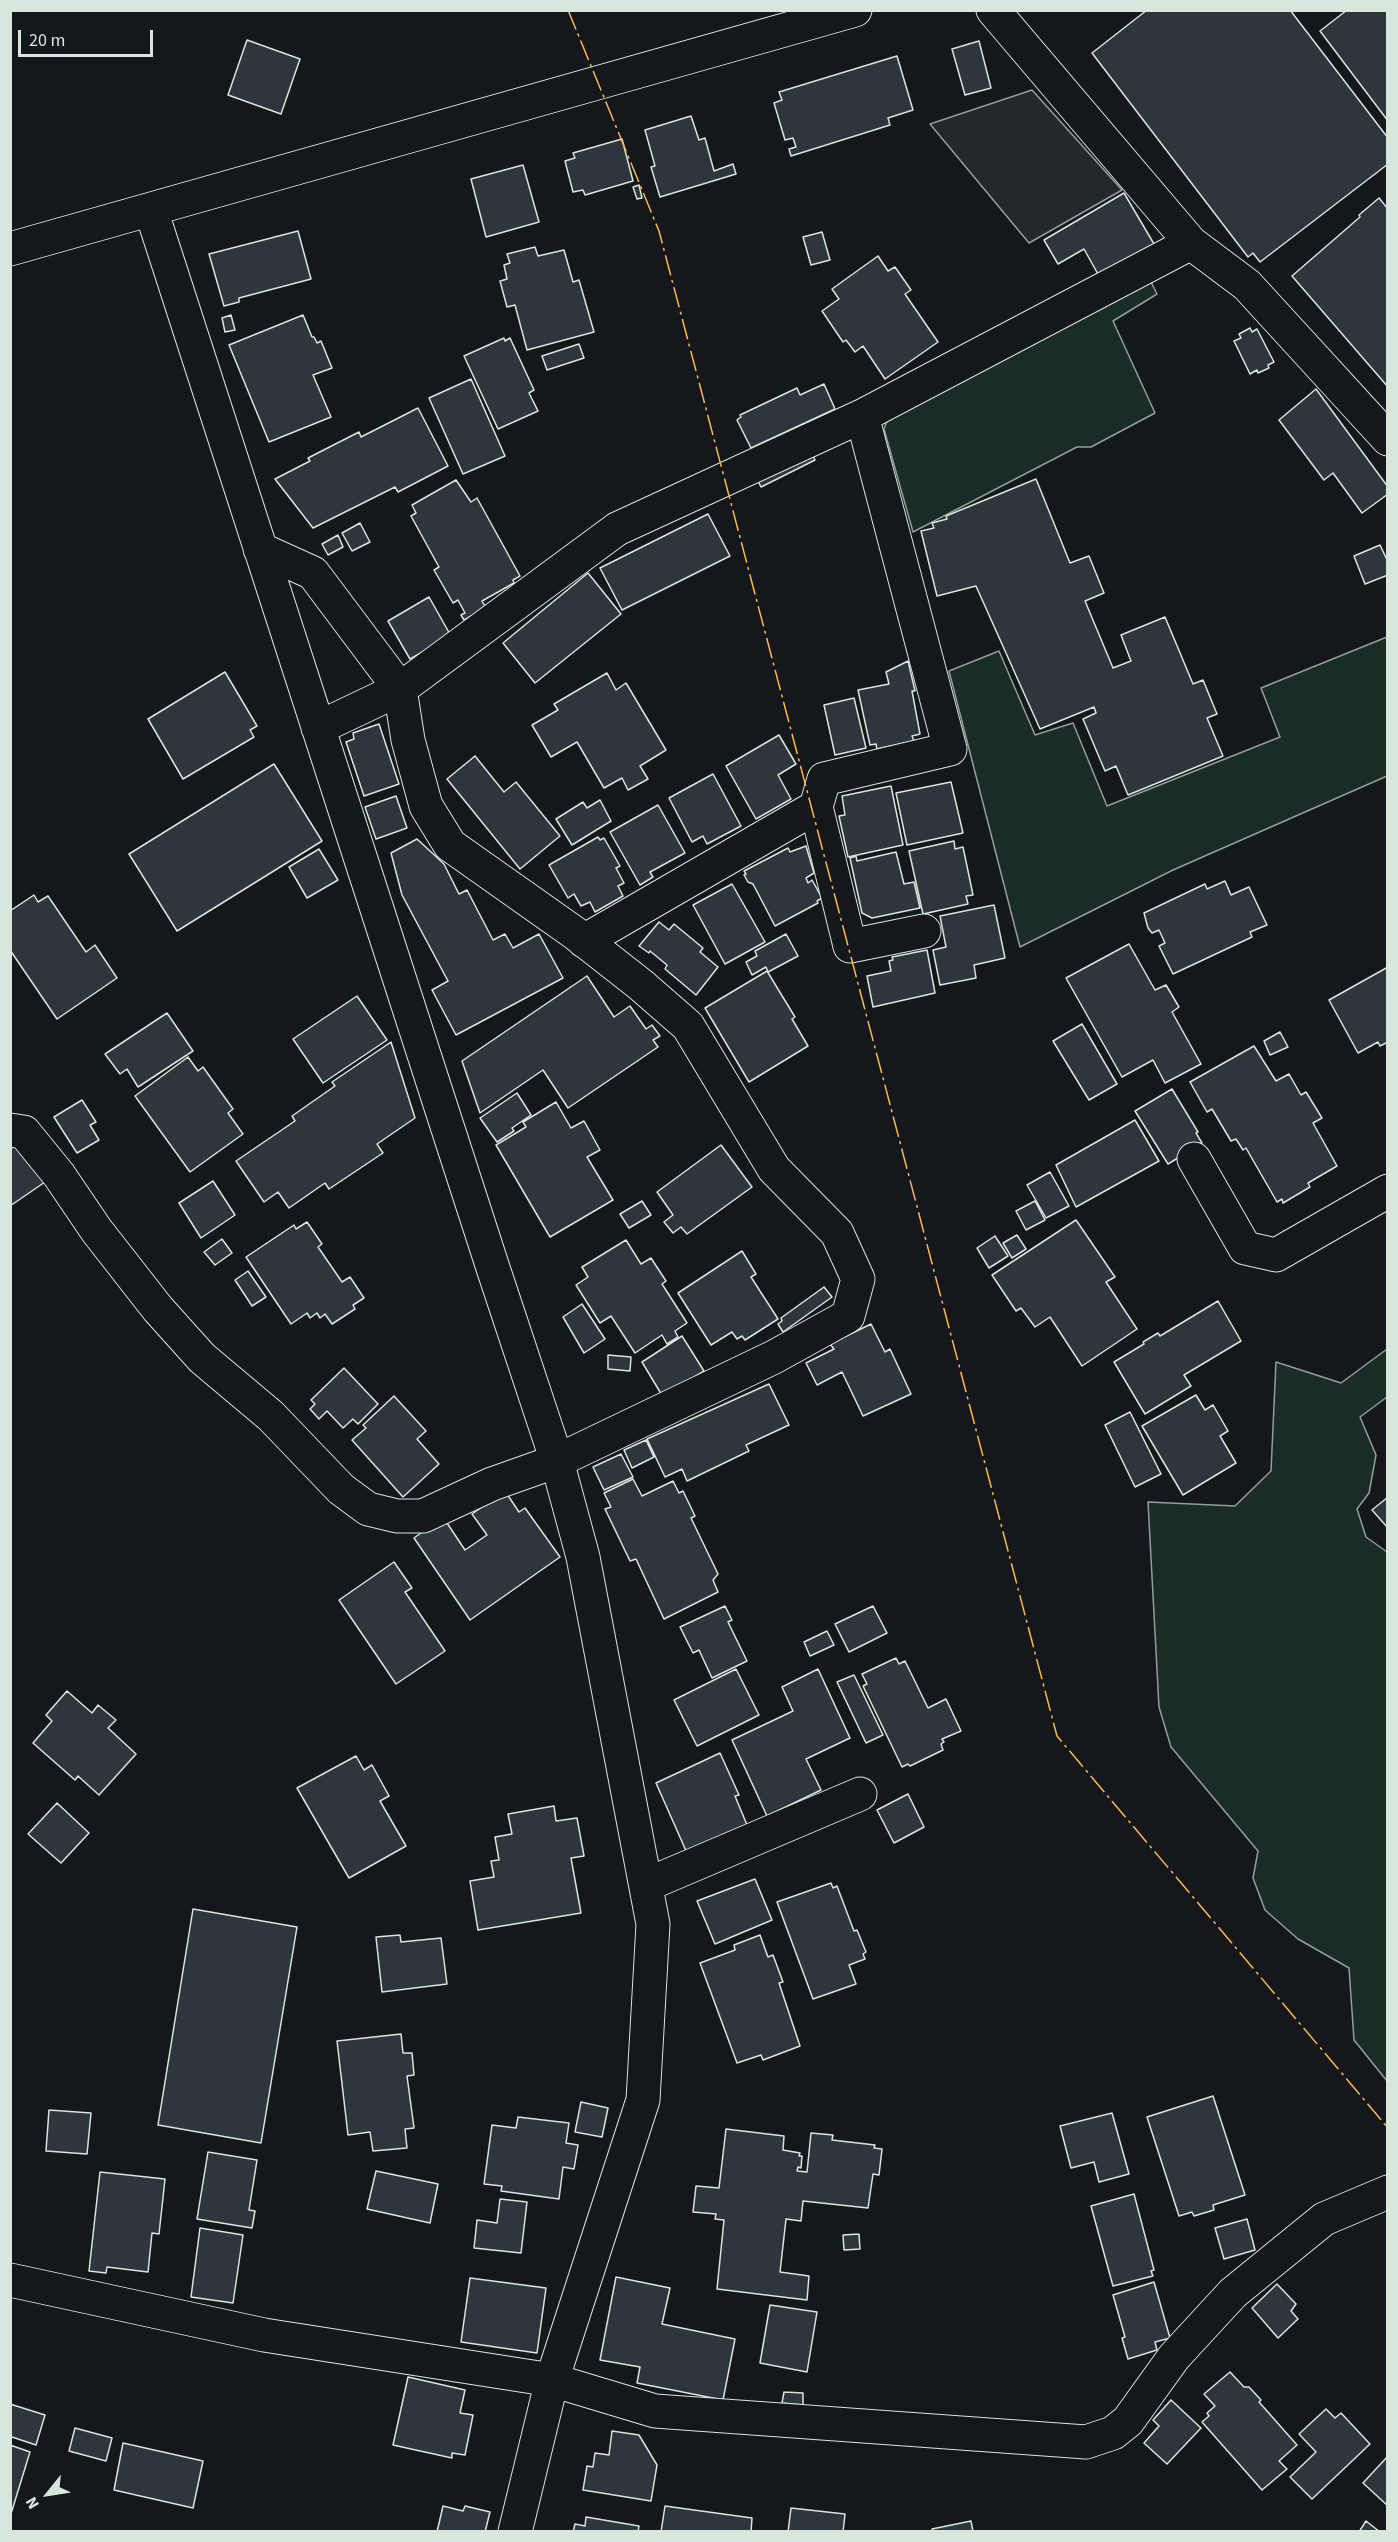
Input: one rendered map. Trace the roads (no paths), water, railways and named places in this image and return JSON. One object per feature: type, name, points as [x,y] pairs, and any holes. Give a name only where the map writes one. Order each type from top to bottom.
[{"type":"street","points":[[10,249],[855,10]]},
{"type":"street","points":[[993,10],[1191,243],[1247,285],[1388,439]]},
{"type":"street","points":[[151,210],[557,1461],[584,1557],[653,1924],[643,2100],[552,2380],[515,2532]]},
{"type":"street","points":[[318,728],[400,689],[617,529],[862,416],[1191,243]]},
{"type":"street","points":[[862,416],[951,749],[824,778],[816,807],[850,946],[924,931]]},
{"type":"street","points":[[10,1130],[24,1132],[138,1283],[202,1358],[271,1416],[341,1490],[368,1509],[397,1516],[423,1516],[492,1484],[557,1461],[774,1357],[848,1316],[858,1279],[837,1233],[774,1169],[688,1026],[641,985],[450,845],[426,806],[408,740],[400,689],[313,573],[260,549]]},
{"type":"street","points":[[584,942],[816,807]]},
{"type":"street","points":[[1194,1160],[1245,1248],[1276,1255],[1388,1191]]},
{"type":"street","points":[[646,1885],[860,1794]]},
{"type":"street","points":[[10,2280],[264,2335],[552,2380],[655,2411],[1086,2442],[1113,2433],[1128,2421],[1174,2357],[1233,2293],[1324,2219],[1388,2192]]}]
